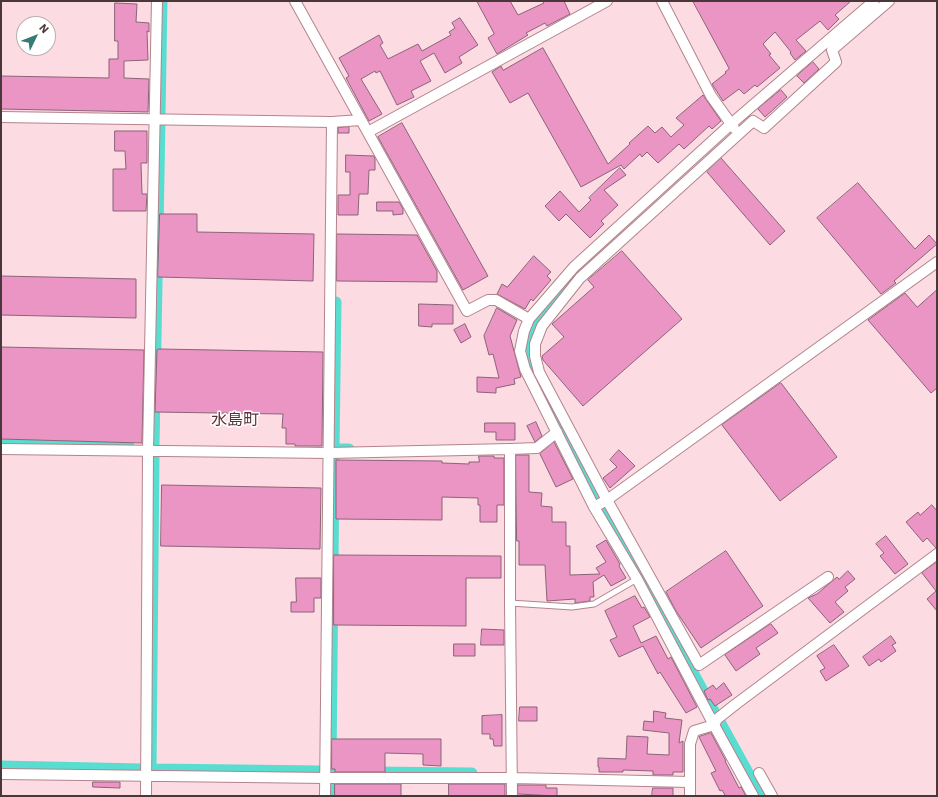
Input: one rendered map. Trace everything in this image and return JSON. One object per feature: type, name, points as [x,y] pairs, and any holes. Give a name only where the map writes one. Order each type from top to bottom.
[{"type":"street","points":[[146,796],[148,451],[157,1]]},
{"type":"street","points":[[295,1],[467,311],[488,300],[496,300],[530,319]]},
{"type":"street","points":[[368,132],[607,1]]},
{"type":"street","points":[[662,1],[711,96],[735,128]]},
{"type":"street","points":[[753,796],[637,579],[594,507],[525,368],[520,350],[524,331],[530,319],[574,268],[735,128],[874,1]]},
{"type":"street","points":[[531,343],[542,326],[580,278],[735,128],[753,121],[764,128],[836,62],[832,50],[889,1]]},
{"type":"street","points":[[1,117],[155,118],[332,122],[362,120]]},
{"type":"street","points":[[326,796],[332,122]]},
{"type":"street","points":[[594,507],[607,500],[937,262]]},
{"type":"street","points":[[524,331],[531,343],[539,372],[607,500],[699,665],[828,577]]},
{"type":"street","points":[[1,449],[329,453],[510,449],[537,448],[557,432]]},
{"type":"street","points":[[510,449],[512,796]]},
{"type":"street","points":[[690,796],[690,744],[694,731],[714,725],[717,720],[736,704],[937,554]]},
{"type":"street","points":[[759,773],[772,796]]},
{"type":"street","points":[[1,774],[326,778],[513,778],[690,782]]},
{"type":"lane","points":[[510,603],[572,607],[594,604],[637,579]]},
{"type":"building","points":[[477,1],[510,1],[518,15],[544,3],[542,1],[564,1],[570,14],[547,26],[545,23],[526,33],[528,35],[497,54],[488,38],[494,34]]},
{"type":"building","points":[[693,1],[851,1],[835,15],[839,19],[828,30],[820,21],[796,40],[806,51],[795,60],[790,53],[791,52],[775,32],[763,44],[771,54],[769,55],[780,68],[757,87],[755,85],[744,94],[739,89],[723,101],[712,84],[729,69]]},
{"type":"building","points":[[115,3],[137,4],[136,22],[149,23],[149,32],[147,31],[148,60],[124,61],[124,78],[149,79],[148,112],[1,109],[1,76],[109,78],[109,59],[118,59],[118,41],[115,41]]},
{"type":"building","points":[[460,18],[478,45],[459,57],[462,63],[445,73],[434,53],[420,61],[431,81],[411,91],[414,97],[397,105],[380,71],[376,73],[375,71],[361,79],[382,114],[369,121],[346,78],[349,76],[339,58],[379,35],[383,43],[380,45],[388,59],[418,44],[422,51],[451,35],[449,32],[455,28],[452,23]]},
{"type":"building","points":[[543,48],[608,164],[648,126],[655,133],[662,127],[671,137],[684,125],[676,118],[703,95],[721,121],[712,129],[709,126],[684,149],[679,144],[658,163],[647,152],[642,157],[640,154],[624,169],[621,165],[581,187],[528,93],[510,103],[492,72],[501,66],[503,70]]},
{"type":"building","points":[[813,62],[819,69],[804,83],[797,76]]},
{"type":"building","points":[[781,90],[787,97],[765,117],[758,109]]},
{"type":"building","points":[[402,123],[488,276],[463,290],[378,137]]},
{"type":"building","points":[[349,127],[349,133],[338,133],[338,128]]},
{"type":"building","points":[[115,131],[147,131],[147,163],[141,163],[142,194],[147,194],[146,211],[113,211],[113,169],[126,169],[125,151],[115,151]]},
{"type":"building","points":[[346,155],[374,156],[375,159],[375,170],[369,170],[368,194],[359,194],[358,215],[338,215],[338,195],[350,195],[350,172],[346,172]]},
{"type":"building","points":[[721,158],[785,231],[770,245],[707,172]]},
{"type":"building","points":[[620,168],[626,175],[604,190],[618,205],[601,221],[604,224],[590,238],[566,214],[559,221],[545,206],[560,191],[579,212],[591,200],[589,198]]},
{"type":"building","points":[[858,183],[915,249],[929,235],[937,244],[894,281],[896,283],[881,294],[817,218]]},
{"type":"building","points":[[377,202],[399,202],[403,209],[403,214],[393,215],[393,211],[377,211]]},
{"type":"building","points":[[160,214],[197,214],[197,232],[314,234],[313,281],[158,277]]},
{"type":"building","points":[[337,234],[417,235],[437,271],[437,282],[337,281]]},
{"type":"building","points":[[622,251],[682,319],[583,406],[543,360],[542,356],[564,337],[552,324],[594,287],[588,280]]},
{"type":"building","points":[[534,256],[551,272],[547,276],[551,280],[533,301],[531,299],[525,309],[497,294],[502,284],[507,287]]},
{"type":"building","points":[[1,276],[136,279],[136,318],[1,315]]},
{"type":"building","points":[[937,290],[937,388],[931,393],[868,320],[905,293],[917,307]]},
{"type":"building","points":[[419,304],[453,305],[453,324],[432,324],[432,327],[419,326]]},
{"type":"building","points":[[497,308],[517,320],[510,336],[521,377],[514,379],[515,384],[496,388],[496,393],[477,392],[477,377],[499,378],[493,354],[489,355],[484,336]]},
{"type":"building","points":[[465,324],[471,337],[461,343],[454,330]]},
{"type":"building","points":[[1,347],[144,350],[142,443],[1,439]]},
{"type":"building","points":[[157,350],[323,352],[322,446],[295,446],[295,444],[286,444],[286,428],[282,428],[283,414],[155,412]]},
{"type":"building","points":[[781,383],[837,457],[780,501],[722,425]]},
{"type":"building","points":[[536,422],[542,436],[535,442],[527,426]]},
{"type":"building","points":[[485,423],[515,423],[515,440],[496,440],[496,432],[485,432]]},
{"type":"building","points":[[554,442],[573,479],[556,487],[540,454]]},
{"type":"building","points":[[619,450],[635,466],[610,488],[603,478],[617,467],[610,460]]},
{"type":"building","points":[[516,455],[529,455],[529,492],[542,493],[541,506],[552,507],[552,522],[566,522],[566,546],[570,546],[570,575],[600,574],[596,568],[606,562],[596,546],[606,540],[620,564],[619,566],[626,578],[611,586],[604,575],[593,582],[594,597],[590,597],[590,601],[575,603],[575,599],[547,601],[545,565],[519,565],[519,541],[517,541]]},
{"type":"building","points":[[479,456],[504,458],[504,505],[497,505],[497,522],[480,522],[480,505],[478,505],[478,498],[442,497],[442,520],[336,519],[336,460],[442,461],[442,463],[469,464],[469,462],[479,462]]},
{"type":"building","points":[[162,485],[321,488],[320,549],[161,546]]},
{"type":"building","points":[[932,505],[937,511],[937,548],[927,538],[923,542],[906,522],[918,512],[920,515]]},
{"type":"building","points":[[886,536],[908,564],[895,574],[880,556],[884,553],[876,544]]},
{"type":"building","points":[[726,551],[763,606],[701,648],[676,611],[666,592]]},
{"type":"building","points":[[334,555],[501,556],[501,578],[466,578],[466,626],[334,625]]},
{"type":"building","points":[[937,562],[937,611],[927,599],[936,591],[922,573]]},
{"type":"building","points":[[848,571],[855,579],[845,587],[848,591],[835,602],[844,612],[830,623],[808,598],[817,594],[837,577],[839,579]]},
{"type":"building","points":[[296,578],[321,578],[321,598],[314,598],[314,612],[291,612],[291,602],[296,602]]},
{"type":"building","points":[[635,596],[642,608],[644,607],[650,617],[633,626],[641,643],[656,636],[668,659],[671,657],[697,707],[686,713],[660,672],[658,674],[643,646],[619,657],[610,640],[617,637],[605,611]]},
{"type":"building","points":[[771,624],[778,633],[756,648],[760,654],[736,671],[725,655]]},
{"type":"building","points":[[482,629],[504,630],[504,645],[481,645]]},
{"type":"building","points":[[891,636],[896,643],[892,645],[896,651],[881,662],[879,659],[869,666],[863,657]]},
{"type":"building","points":[[454,644],[475,644],[475,656],[454,656]]},
{"type":"building","points":[[834,645],[849,666],[826,681],[820,671],[825,668],[817,656]]},
{"type":"building","points":[[724,683],[732,695],[715,706],[710,699],[708,700],[704,691],[713,685],[716,689]]},
{"type":"building","points":[[520,707],[537,707],[537,721],[519,721]]},
{"type":"building","points":[[654,711],[666,713],[665,718],[682,720],[679,743],[683,741],[683,772],[673,772],[673,775],[653,775],[653,771],[623,770],[623,772],[599,772],[598,758],[626,759],[627,736],[648,737],[647,754],[669,755],[669,733],[643,730],[644,721],[653,722]]},
{"type":"building","points":[[502,715],[502,746],[494,746],[493,739],[490,739],[490,734],[482,734],[482,716]]},
{"type":"building","points":[[711,733],[739,788],[741,787],[746,796],[723,796],[725,795],[722,790],[720,791],[711,773],[716,771],[699,737]]},
{"type":"building","points":[[332,739],[441,739],[441,766],[423,765],[423,754],[385,753],[385,772],[335,772],[335,769],[332,769]]},
{"type":"building","points":[[93,782],[120,782],[120,788],[93,787]]},
{"type":"building","points":[[335,784],[401,784],[401,796],[335,796]]},
{"type":"building","points":[[449,784],[505,784],[505,796],[449,796]]},
{"type":"building","points":[[518,785],[546,785],[546,788],[557,788],[557,796],[518,794]]},
{"type":"building","points":[[653,788],[673,788],[673,796],[652,796]]},
{"type":"waterway","points":[[160,114],[162,1]]},
{"type":"waterway","points":[[154,446],[160,120]]},
{"type":"waterway","points":[[535,380],[528,358],[529,335],[541,314],[571,277]]},
{"type":"waterway","points":[[336,302],[334,449],[349,449]]},
{"type":"waterway","points":[[544,397],[714,711]]},
{"type":"waterway","points":[[1,443],[129,446]]},
{"type":"waterway","points":[[151,769],[154,456]]},
{"type":"waterway","points":[[331,769],[334,461]]},
{"type":"waterway","points":[[719,720],[761,796]]},
{"type":"waterway","points":[[1,766],[142,769]]},
{"type":"waterway","points":[[153,769],[323,771]]},
{"type":"waterway","points":[[370,772],[472,773]]},
{"type":"waterway","points":[[330,785],[330,796]]},
{"type":"district","name":"水島町","points":[[235,420]]}]
